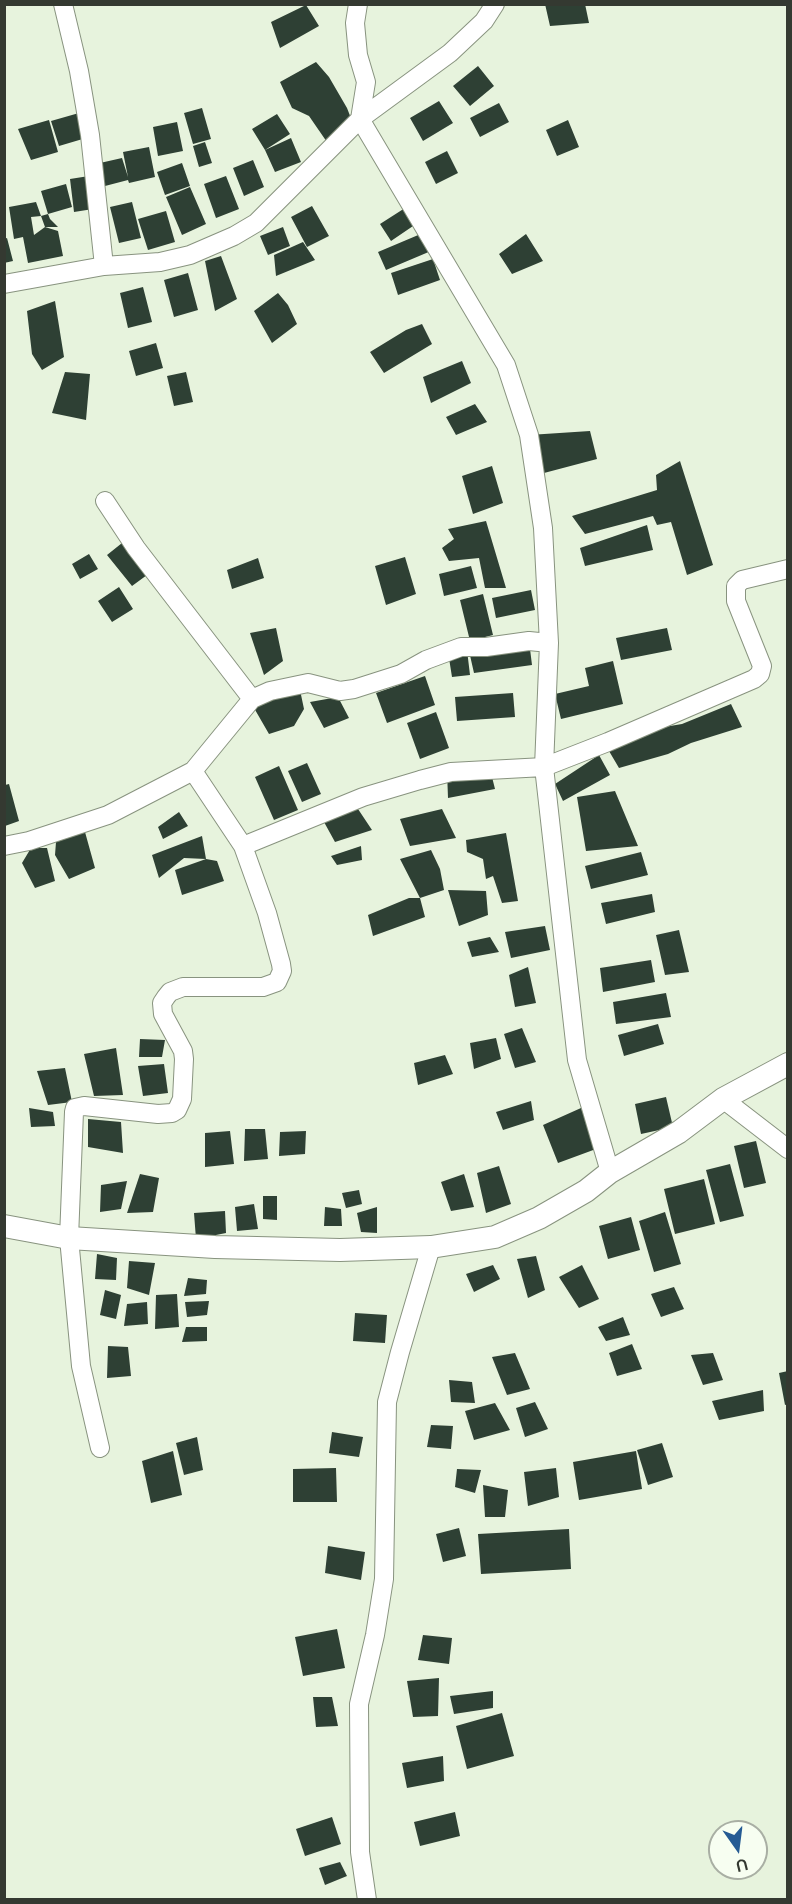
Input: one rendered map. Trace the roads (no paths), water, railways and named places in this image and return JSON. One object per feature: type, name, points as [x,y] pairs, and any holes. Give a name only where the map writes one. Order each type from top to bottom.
[{"type":"street","points":[[63,4],[79,71],[86,114],[104,266]]},
{"type":"street","points":[[358,4],[355,23],[358,55],[366,82],[360,119],[506,365],[529,435],[543,528],[549,643],[544,767],[577,1060],[610,1172]]},
{"type":"street","points":[[4,284],[104,266],[160,262],[190,255],[234,236],[256,222],[360,119],[450,53],[483,21],[495,4]]},
{"type":"street","points":[[105,501],[136,548],[252,699]]},
{"type":"street","points":[[243,846],[363,797],[420,780],[451,772],[544,767],[754,679],[760,674],[762,666],[736,601],[736,586],[742,580],[788,569]]},
{"type":"street","points":[[4,846],[29,842],[108,815],[193,771],[252,699],[286,686],[308,683],[340,691],[354,689],[401,674],[426,660],[461,647],[486,647],[529,641],[549,643]]},
{"type":"street","points":[[100,1448],[81,1366],[69,1238],[75,1108],[84,1106],[158,1114],[172,1113],[177,1110],[182,1099],[184,1059],[163,1014],[162,1004],[166,997],[170,992],[183,987],[263,987],[278,982],[280,977],[281,963],[267,913],[243,846],[193,771]]},
{"type":"street","points":[[4,1226],[69,1238],[215,1247],[340,1250],[431,1247],[495,1237],[539,1218],[586,1191],[610,1172],[679,1132],[723,1099],[788,1064]]},
{"type":"street","points":[[723,1099],[788,1149]]},
{"type":"street","points":[[367,1899],[360,1852],[359,1704],[375,1635],[384,1579],[387,1402],[431,1247]]}]
